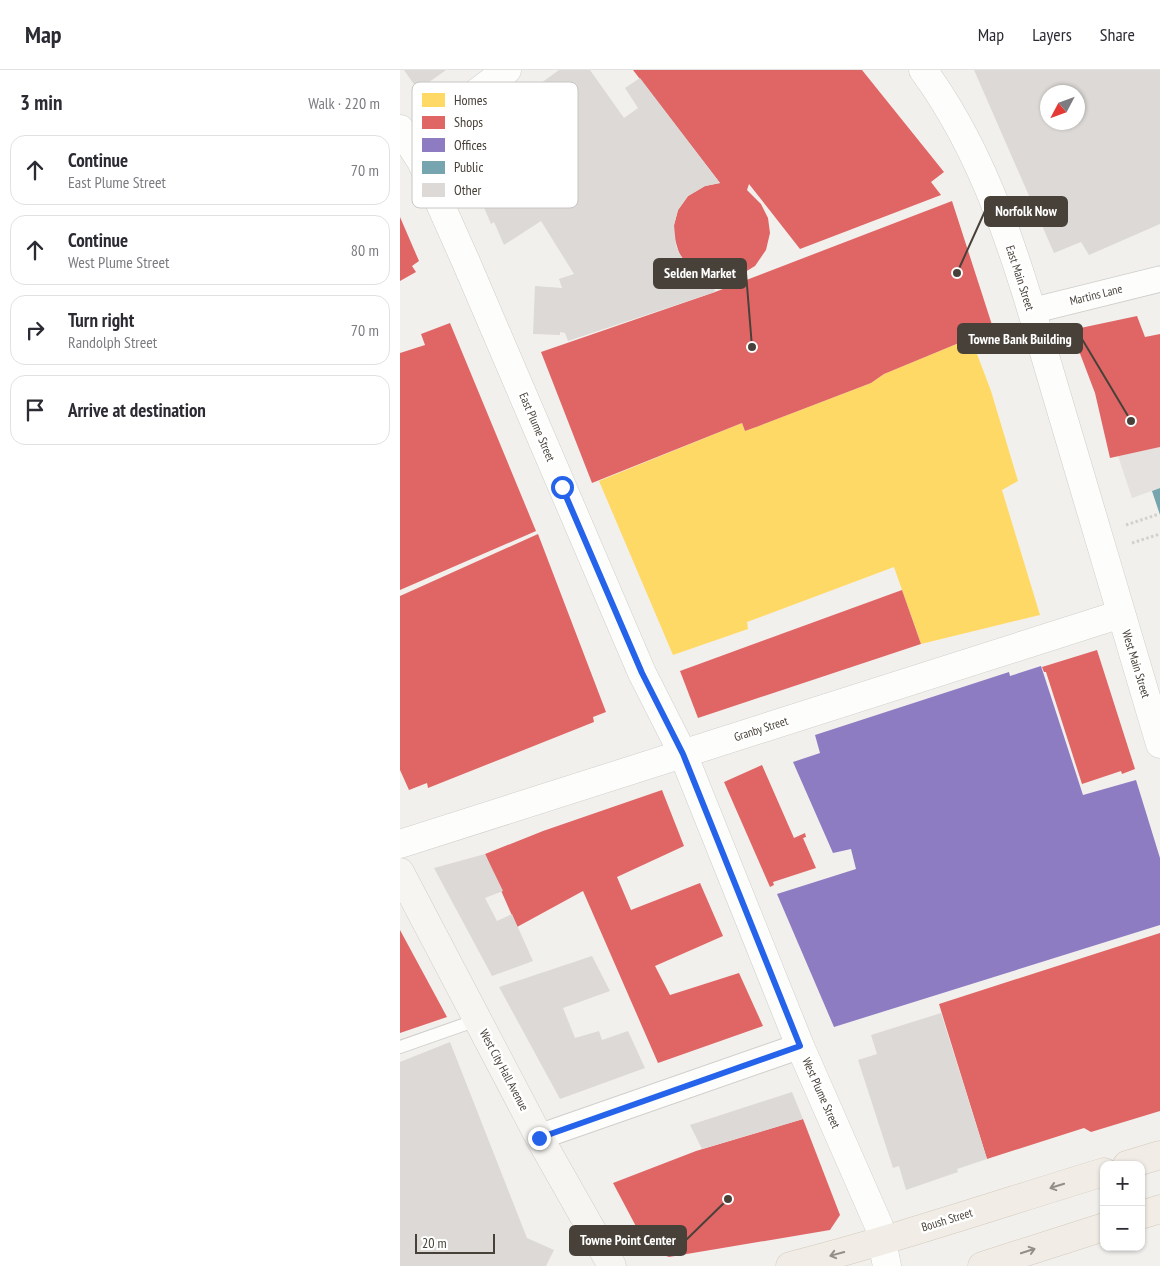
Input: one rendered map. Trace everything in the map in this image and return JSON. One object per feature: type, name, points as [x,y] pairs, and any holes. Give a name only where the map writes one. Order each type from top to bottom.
[{"type":"main road","name":"West City Hall Avenue","points":[[400,872],[539,1138],[612,1266]]},
{"type":"main road","points":[[1140,1161],[1160,1155]]},
{"type":"main road","name":"Boush Street","points":[[790,1266],[886,1254],[924,1227],[1100,1173]]},
{"type":"main road","points":[[1145,1214],[1160,1210]]},
{"type":"main road","points":[[982,1266],[1100,1228]]},
{"type":"street","points":[[489,82],[507,70]]},
{"type":"street","name":"East Main Street","points":[[923,70],[962,133],[992,194],[1031,311],[1091,505],[1121,614]]},
{"type":"street","name":"East Plume Street","points":[[403,141],[412,151]]},
{"type":"street","name":"East Plume Street","points":[[442,208],[642,673],[683,754]]},
{"type":"street","name":"Martins Lane","points":[[1031,311],[1160,279]]},
{"type":"street","name":"Granby Street","points":[[400,844],[1121,614]]},
{"type":"street","name":"West Main Street","points":[[1121,614],[1160,744]]},
{"type":"street","name":"West Plume Street","points":[[683,754],[800,1046],[879,1226],[886,1254]]},
{"type":"street","points":[[539,1138],[800,1046]]},
{"type":"lane","points":[[400,1047],[478,1020]]},
{"type":"path","points":[[1126,525],[1159,514]]},
{"type":"path","points":[[1132,543],[1160,534]]},
{"type":"shaded area","points":[[1160,447],[1160,488],[1132,498],[1118,456]]},
{"type":"building: Homes","points":[[971,338],[991,391],[1018,481],[1002,490],[1040,615],[921,644],[894,567],[747,622],[748,629],[673,655],[599,481],[742,423],[745,431],[871,383],[884,374]]},
{"type":"building: Shops","points":[[633,70],[862,70],[944,172],[931,182],[941,195],[800,249],[749,184],[747,190],[761,204],[768,218],[770,233],[766,250],[755,266],[737,277],[722,279],[702,275],[688,266],[679,253],[674,236],[674,225],[678,210],[688,196],[705,186],[720,183]]},
{"type":"building: Shops","points":[[952,201],[994,331],[971,338],[884,374],[871,383],[759,426],[745,431],[742,423],[592,483],[541,352],[715,292]]},
{"type":"building: Shops","points":[[400,217],[419,261],[412,266],[416,272],[400,281]]},
{"type":"building: Shops","points":[[1137,316],[1145,337],[1160,334],[1160,447],[1110,458],[1095,393],[1071,330]]},
{"type":"building: Shops","points":[[450,323],[536,531],[400,590],[400,353],[425,345],[421,334]]},
{"type":"building: Shops","points":[[538,534],[606,712],[593,717],[594,722],[428,788],[427,783],[409,790],[400,770],[400,596]]},
{"type":"building: Shops","points":[[902,590],[921,644],[698,718],[680,671]]},
{"type":"building: Shops","points":[[1097,650],[1135,769],[1122,774],[1121,771],[1082,784],[1046,672],[1044,672],[1042,667]]},
{"type":"building: Shops","points":[[762,765],[794,838],[805,833],[806,837],[803,838],[816,868],[773,882],[774,885],[770,887],[724,782]]},
{"type":"building: Shops","points":[[662,790],[684,846],[617,877],[631,910],[700,883],[723,936],[655,966],[670,995],[739,973],[763,1026],[658,1063],[583,891],[517,927],[485,854],[543,831]]},
{"type":"building: Shops","points":[[400,930],[447,1017],[400,1033]]},
{"type":"building: Shops","points":[[1160,933],[1160,1111],[1091,1132],[1084,1128],[987,1159],[939,1004]]},
{"type":"building: Shops","points":[[803,1119],[840,1215],[830,1230],[669,1257],[648,1249],[613,1183],[696,1151]]},
{"type":"building: Offices","points":[[1041,666],[1083,795],[1136,780],[1160,858],[1160,925],[834,1027],[777,894],[856,869],[851,849],[833,853],[793,762],[820,753],[815,735],[1009,672],[1010,676]]},
{"type":"building: Public","points":[[1160,488],[1160,515],[1152,491]]},
{"type":"building: Other","points":[[404,70],[446,70],[429,82],[412,82]]},
{"type":"building: Other","points":[[559,70],[590,70],[624,118],[638,108],[625,88],[640,78],[720,183],[705,186],[688,196],[678,210],[674,225],[676,246],[683,260],[698,273],[712,278],[715,292],[568,341],[565,333],[560,332],[560,335],[533,334],[535,286],[562,288],[559,279],[574,274],[541,221],[504,245],[494,222],[491,224],[484,208],[578,208],[578,82],[542,82]]},
{"type":"building: Other","points":[[974,70],[1160,70],[1160,224],[1089,255],[1081,242],[1054,253]]},
{"type":"building: Other","points":[[485,854],[503,891],[485,898],[497,921],[512,914],[533,961],[492,976],[434,868]]},
{"type":"building: Other","points":[[592,956],[610,991],[563,1008],[575,1038],[599,1031],[602,1040],[628,1031],[645,1068],[560,1099],[499,987]]},
{"type":"building: Other","points":[[941,1013],[987,1159],[957,1169],[958,1172],[906,1190],[899,1166],[893,1168],[858,1060],[877,1054],[871,1035]]},
{"type":"building: Other","points":[[450,1042],[527,1238],[554,1250],[546,1266],[400,1266],[400,1062]]},
{"type":"building: Other","points":[[792,1092],[803,1119],[702,1149],[690,1125]]},
{"type":"place","name":"Norfolk Now","points":[[957,273]]},
{"type":"place","name":"Selden Market","points":[[752,347]]},
{"type":"place","name":"Towne Bank Building","points":[[1131,421]]},
{"type":"place","name":"Towne Point Center","points":[[728,1199]]},
{"type":"route","points":[[539,1138],[800,1046],[683,754],[642,673],[562,487]]}]
